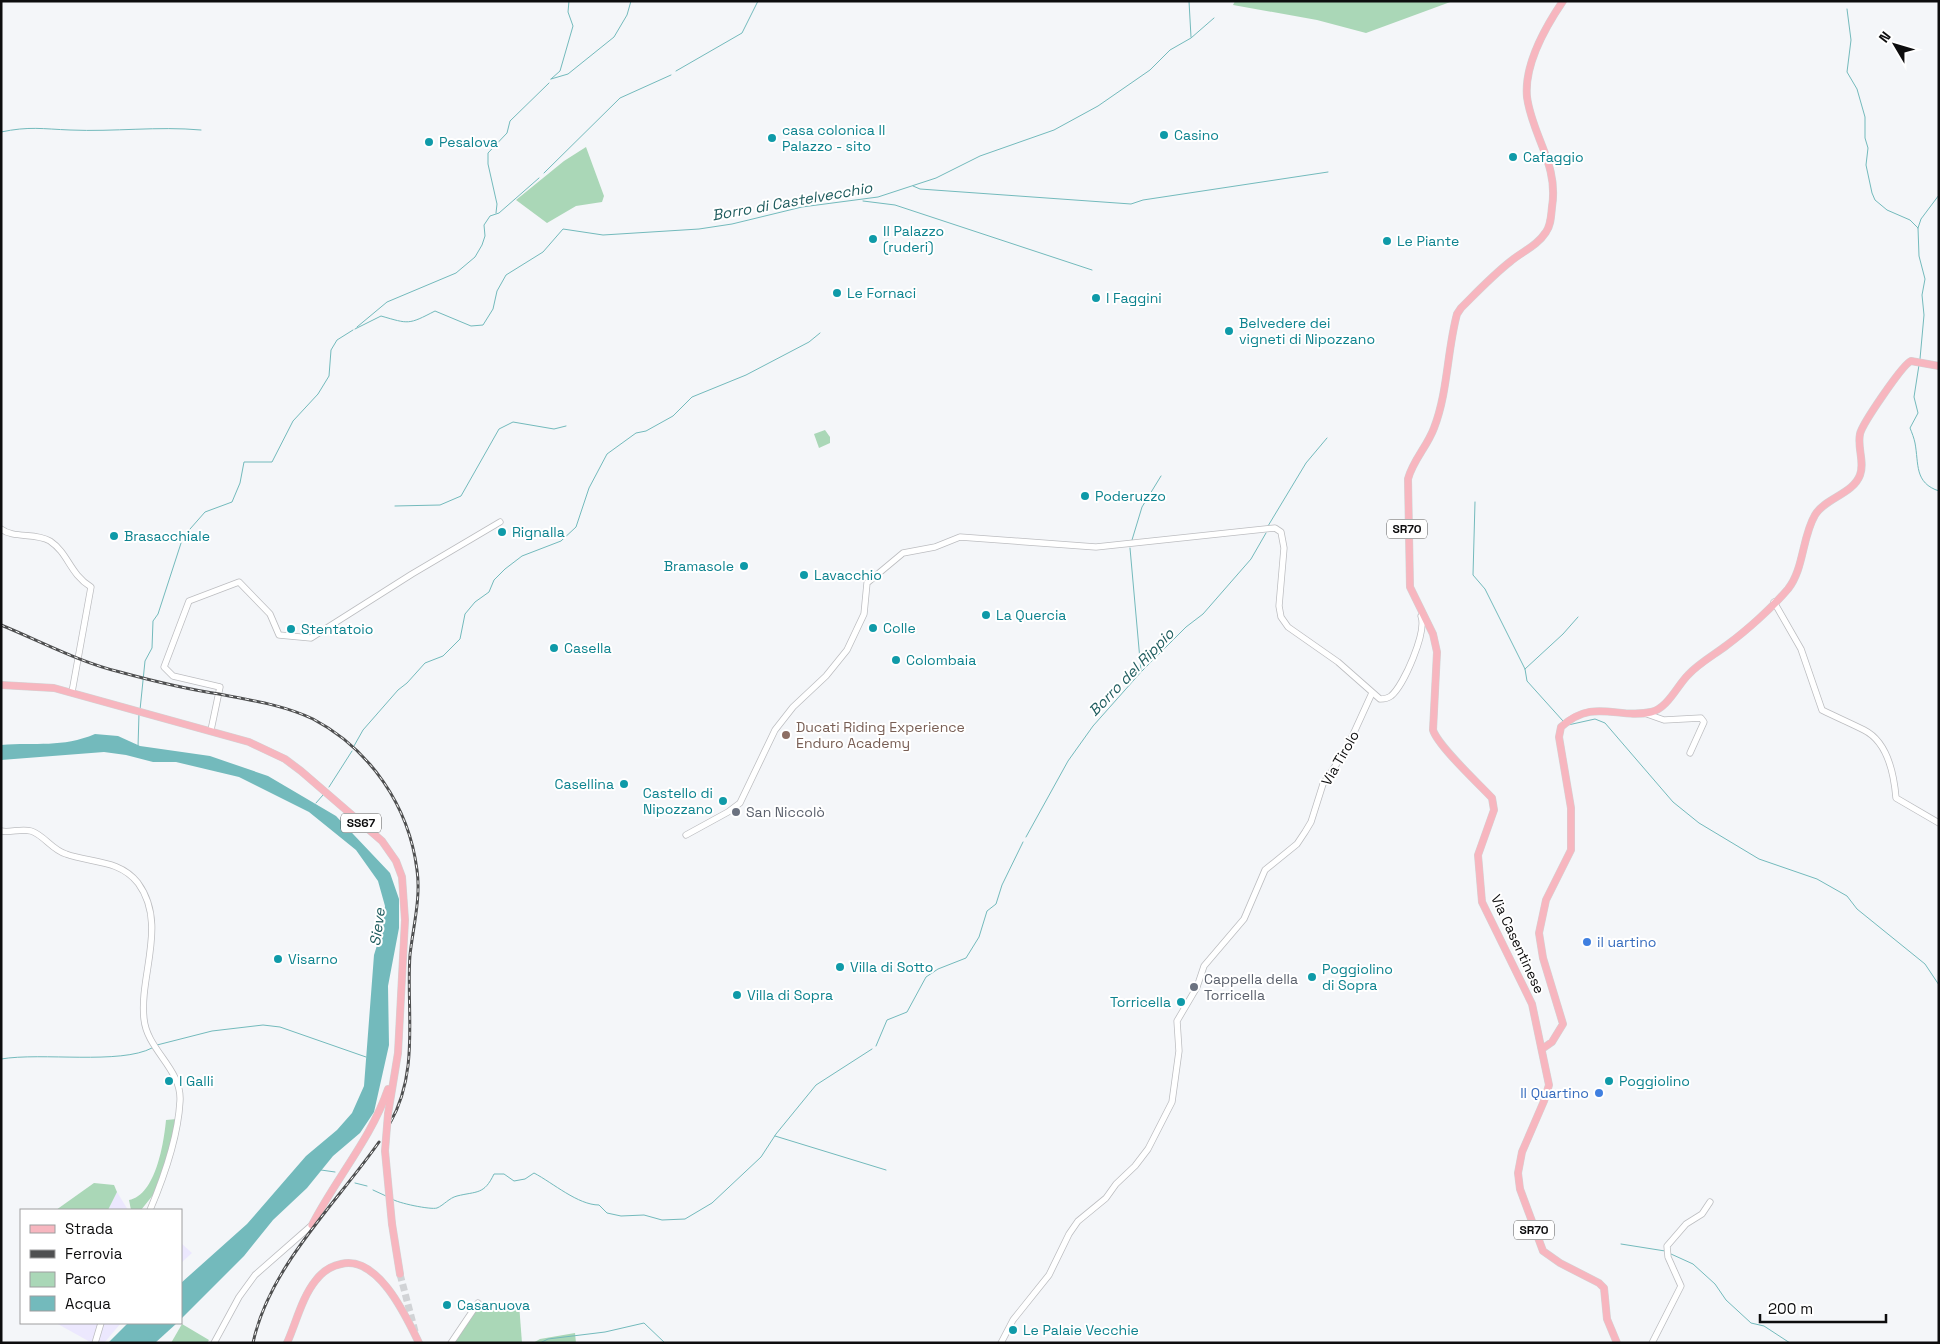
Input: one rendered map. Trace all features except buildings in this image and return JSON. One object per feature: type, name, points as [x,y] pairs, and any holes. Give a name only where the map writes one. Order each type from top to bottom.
[{"type":"main road","name":"Via Casentinese","points":[[1563,1],[1538,49],[1527,87],[1530,108],[1551,168],[1554,186],[1550,222],[1547,230],[1536,244],[1504,266],[1460,308],[1457,314],[1450,360],[1434,428],[1411,469],[1408,480],[1410,587],[1433,634],[1437,652],[1433,730],[1440,744],[1466,768],[1494,803],[1494,810],[1478,855],[1482,902],[1528,994],[1542,1049],[1548,1087],[1522,1152],[1518,1173],[1520,1189],[1543,1251],[1560,1263],[1599,1282],[1604,1288],[1607,1319],[1617,1343]]},
{"type":"main road","points":[[1542,1049],[1552,1042],[1563,1024],[1543,958],[1539,934],[1546,900],[1571,850],[1571,808],[1559,737],[1561,727],[1576,717],[1605,710],[1642,713],[1652,712],[1661,708],[1688,675],[1728,645],[1790,587],[1815,514],[1825,504],[1852,486],[1860,476],[1862,464],[1858,445],[1860,432],[1900,370],[1911,361],[1939,366]]},
{"type":"main road","name":"SS67","points":[[1,685],[38,686],[72,692],[249,742],[285,760],[322,788],[382,841],[396,861],[402,877],[405,920],[398,1053],[388,1114],[385,1151],[392,1224],[400,1274]]},
{"type":"main road","points":[[312,1225],[338,1180],[373,1127],[388,1090],[398,1053]]},
{"type":"main road","points":[[287,1343],[314,1281],[332,1266],[345,1263],[357,1264],[378,1275],[420,1343]]},
{"type":"main road","points":[[412,1328],[416,1343]]},
{"type":"street","points":[[210,730],[220,687],[173,676],[164,667],[189,601],[239,582],[270,614],[279,635],[311,638],[412,574],[500,522]]},
{"type":"street","points":[[686,835],[728,812],[740,802],[775,730],[793,707],[826,676],[847,650],[864,614],[867,583],[895,557],[903,553],[934,547],[960,537],[1096,547],[1275,528],[1281,532],[1284,548],[1278,606],[1288,627],[1338,662],[1380,699],[1386,699],[1396,690],[1422,633],[1423,622],[1421,616],[1423,614]]},
{"type":"street","points":[[1,529],[5,532],[36,535],[47,540],[64,553],[73,573],[91,587],[72,692]]},
{"type":"street","points":[[1774,602],[1801,649],[1822,710],[1866,730],[1878,741],[1888,757],[1895,784],[1896,798],[1939,824]]},
{"type":"street","name":"Via Tirolo","points":[[1001,1343],[1013,1320],[1049,1274],[1069,1234],[1078,1221],[1106,1198],[1116,1184],[1135,1166],[1148,1149],[1172,1102],[1179,1054],[1177,1021],[1193,994],[1204,966],[1244,919],[1264,870],[1297,844],[1306,830],[1323,784],[1346,750],[1372,693]]},
{"type":"street","points":[[1642,713],[1664,720],[1701,718],[1704,722],[1702,732],[1690,753]]},
{"type":"street","points":[[1,831],[32,831],[66,855],[98,860],[118,868],[137,882],[145,899],[153,926],[142,997],[144,1022],[149,1038],[170,1068],[180,1100],[173,1140],[161,1185],[150,1209]]},
{"type":"street","points":[[1652,1343],[1681,1286],[1668,1256],[1667,1246],[1686,1224],[1702,1214],[1710,1202]]},
{"type":"street","points":[[214,1343],[239,1297],[256,1274],[312,1225]]},
{"type":"street","points":[[451,1343],[478,1303]]},
{"type":"street","points":[[95,1343],[101,1324]]},
{"type":"shaded area","points":[[117,1192],[127,1209],[108,1209]]},
{"type":"shaded area","points":[[182,1244],[192,1253],[182,1262]]},
{"type":"shaded area","points":[[58,1324],[120,1324],[104,1343],[92,1343]]},
{"type":"green space","points":[[1235,1],[1453,1],[1366,33],[1317,20],[1233,5]]},
{"type":"green space","points":[[586,147],[604,196],[602,202],[576,206],[547,223],[516,200],[564,161]]},
{"type":"green space","points":[[825,430],[830,437],[830,443],[819,448],[814,434]]},
{"type":"green space","points":[[177,1119],[161,1185],[142,1209],[131,1209],[129,1200],[138,1196],[146,1188],[157,1166],[161,1154],[166,1120]]},
{"type":"green space","points":[[94,1183],[114,1185],[117,1192],[108,1209],[57,1209]]},
{"type":"green space","points":[[478,1303],[519,1304],[522,1343],[453,1343]]},
{"type":"green space","points":[[182,1324],[209,1340],[207,1343],[171,1343]]},
{"type":"green space","points":[[575,1333],[576,1343],[533,1343],[540,1339]]},
{"type":"water","name":"Sieve","points":[[95,734],[118,736],[140,746],[210,756],[268,776],[336,816],[390,873],[399,899],[399,928],[388,986],[389,1045],[374,1112],[360,1133],[333,1156],[307,1188],[273,1220],[244,1256],[182,1318],[182,1282],[247,1224],[306,1156],[337,1130],[352,1113],[364,1086],[374,955],[383,926],[385,906],[378,881],[356,850],[309,812],[239,777],[176,762],[153,762],[104,752],[1,760],[1,745],[60,743]]},
{"type":"water","points":[[127,1324],[176,1324],[155,1343],[108,1343]]},
{"type":"waterway","points":[[551,79],[560,71],[573,26],[568,12],[569,1]]},
{"type":"waterway","points":[[551,79],[568,74],[614,37],[627,15],[631,1]]},
{"type":"waterway","points":[[676,71],[742,33],[758,1]]},
{"type":"waterway","points":[[1189,1],[1191,37]]},
{"type":"waterway","points":[[1847,9],[1851,40],[1847,72],[1857,89],[1865,117],[1865,138],[1868,148],[1866,165],[1872,193],[1875,200],[1887,210],[1910,220],[1918,228],[1919,256],[1925,279],[1922,295],[1924,315],[1920,359]]},
{"type":"waterway","name":"Borro di Castelvecchio","points":[[355,329],[381,316],[408,322],[435,311],[471,326],[483,325],[493,309],[497,291],[506,275],[543,252],[563,229],[603,235],[699,229],[732,224],[802,207],[878,197],[936,178],[980,156],[1054,130],[1098,106],[1150,70],[1170,50],[1191,38],[1214,18]]},
{"type":"waterway","points":[[544,173],[620,98],[671,75]]},
{"type":"waterway","points":[[496,213],[497,204],[488,164],[488,153],[507,133],[510,121],[549,83]]},
{"type":"waterway","points":[[1,132],[36,128],[201,130]]},
{"type":"waterway","points":[[913,186],[920,189],[1131,204],[1143,200],[1328,172]]},
{"type":"waterway","points":[[357,327],[387,302],[456,273],[475,257],[485,236],[484,225],[490,216],[499,213],[539,178]]},
{"type":"waterway","points":[[1918,228],[1921,219],[1939,195]]},
{"type":"waterway","points":[[863,201],[895,205],[1092,270]]},
{"type":"waterway","points":[[140,710],[145,661],[152,648],[153,621],[158,614],[183,537],[205,512],[232,502],[240,483],[244,462],[272,462],[293,421],[318,394],[329,376],[331,350],[337,340],[353,330]]},
{"type":"waterway","points":[[354,746],[363,730],[398,690],[425,663],[443,656],[460,639],[465,614],[475,602],[489,592],[494,580],[505,569],[522,556],[561,541],[576,527],[589,488],[607,454],[636,433],[646,431],[673,416],[692,397],[746,375],[809,342],[820,333]]},
{"type":"waterway","points":[[1919,365],[1914,397],[1918,413],[1910,428],[1915,441],[1921,478],[1931,488],[1939,491]]},
{"type":"waterway","points":[[395,506],[440,505],[461,496],[499,429],[513,422],[554,429],[566,426]]},
{"type":"waterway","name":"Borro del Rippio","points":[[1268,526],[1306,463],[1327,438]]},
{"type":"waterway","points":[[1132,540],[1142,507],[1161,476]]},
{"type":"waterway","points":[[1475,502],[1473,575],[1485,589],[1525,669],[1527,681],[1563,721]]},
{"type":"waterway","name":"Borro del Rippio","points":[[1026,837],[1068,761],[1093,726],[1141,672],[1186,627],[1203,614],[1251,559],[1266,533]]},
{"type":"waterway","points":[[1130,548],[1141,671]]},
{"type":"waterway","points":[[1525,669],[1563,634],[1578,617]]},
{"type":"waterway","points":[[138,747],[139,714]]},
{"type":"waterway","points":[[1568,725],[1595,719],[1605,723],[1673,802],[1699,823],[1759,859],[1817,879],[1847,896],[1857,909],[1925,964],[1939,985]]},
{"type":"waterway","points":[[329,787],[352,751]]},
{"type":"waterway","points":[[316,803],[323,795]]},
{"type":"waterway","name":"Borro del Rippio","points":[[876,1046],[887,1020],[907,1012],[926,977],[938,969],[966,958],[979,937],[987,911],[996,904],[1002,885],[1023,842]]},
{"type":"waterway","points":[[157,1045],[212,1031],[263,1025],[280,1027],[366,1057]]},
{"type":"waterway","points":[[1,1059],[18,1057],[121,1056],[152,1048]]},
{"type":"waterway","name":"Borro del Rippio","points":[[392,1199],[414,1206],[437,1208],[454,1197],[483,1189],[494,1174],[504,1174],[514,1181],[525,1179],[534,1173],[574,1198],[599,1205],[607,1213],[621,1216],[644,1215],[662,1220],[685,1219],[712,1203],[761,1157],[776,1134],[816,1085],[872,1049]]},
{"type":"waterway","points":[[775,1136],[886,1170]]},
{"type":"waterway","name":"Borro del Rippio","points":[[321,1170],[335,1172]]},
{"type":"waterway","name":"Borro del Rippio","points":[[355,1183],[367,1186]]},
{"type":"waterway","name":"Borro del Rippio","points":[[373,1190],[386,1196]]},
{"type":"waterway","points":[[1621,1244],[1665,1251]]},
{"type":"waterway","points":[[1671,1254],[1693,1264],[1715,1284],[1726,1300],[1751,1323],[1764,1326],[1790,1343]]},
{"type":"waterway","points":[[540,1343],[548,1339],[605,1332],[644,1323],[665,1343]]},
{"type":"tunnel","points":[[400,1274],[416,1335]]},
{"type":"railway","points":[[1,625],[105,668],[194,690],[243,698],[302,714],[334,731],[369,763],[396,802],[413,846],[418,881],[410,955],[410,1040],[408,1062],[405,1083],[390,1123]]},
{"type":"railway","points":[[253,1343],[261,1315],[273,1288],[289,1262],[379,1142]]},
{"type":"place","name":"Casino","points":[[1164,135]]},
{"type":"place","name":"casa colonica Il Palazzo - sito","points":[[772,138]]},
{"type":"place","name":"Pesalova","points":[[429,142]]},
{"type":"place","name":"Cafaggio","points":[[1513,157]]},
{"type":"place","name":"Il Palazzo (ruderi)","points":[[873,239]]},
{"type":"place","name":"Le Piante","points":[[1387,241]]},
{"type":"place","name":"Le Fornaci","points":[[837,293]]},
{"type":"place","name":"I Faggini","points":[[1096,298]]},
{"type":"place","name":"Belvedere dei vigneti di Nipozzano","points":[[1229,331]]},
{"type":"place","name":"Poderuzzo","points":[[1085,496]]},
{"type":"place","name":"Rignalla","points":[[502,532]]},
{"type":"place","name":"Brasacchiale","points":[[114,536]]},
{"type":"place","name":"Bramasole","points":[[744,566]]},
{"type":"place","name":"Lavacchio","points":[[804,575]]},
{"type":"place","name":"La Quercia","points":[[986,615]]},
{"type":"place","name":"Colle","points":[[873,628]]},
{"type":"place","name":"Stentatoio","points":[[291,629]]},
{"type":"place","name":"Casella","points":[[554,648]]},
{"type":"place","name":"Colombaia","points":[[896,660]]},
{"type":"place","name":"Ducati Riding Experience Enduro Academy","points":[[786,735]]},
{"type":"place","name":"Casellina","points":[[624,784]]},
{"type":"place","name":"Castello di Nipozzano","points":[[723,801]]},
{"type":"place","name":"San Niccolò","points":[[736,812]]},
{"type":"place","name":"il uartino","points":[[1587,942]]},
{"type":"place","name":"Visarno","points":[[278,959]]},
{"type":"place","name":"Villa di Sotto","points":[[840,967]]},
{"type":"place","name":"Poggiolino di Sopra","points":[[1312,977]]},
{"type":"place","name":"Cappella della Torricella","points":[[1194,987]]},
{"type":"place","name":"Villa di Sopra","points":[[737,995]]},
{"type":"place","name":"Torricella","points":[[1181,1002]]},
{"type":"place","name":"I Galli","points":[[169,1081]]},
{"type":"place","name":"Poggiolino","points":[[1609,1081]]},
{"type":"place","name":"Il Quartino","points":[[1599,1093]]},
{"type":"place","name":"Casanuova","points":[[447,1305]]},
{"type":"place","name":"Le Palaie Vecchie","points":[[1013,1330]]}]
